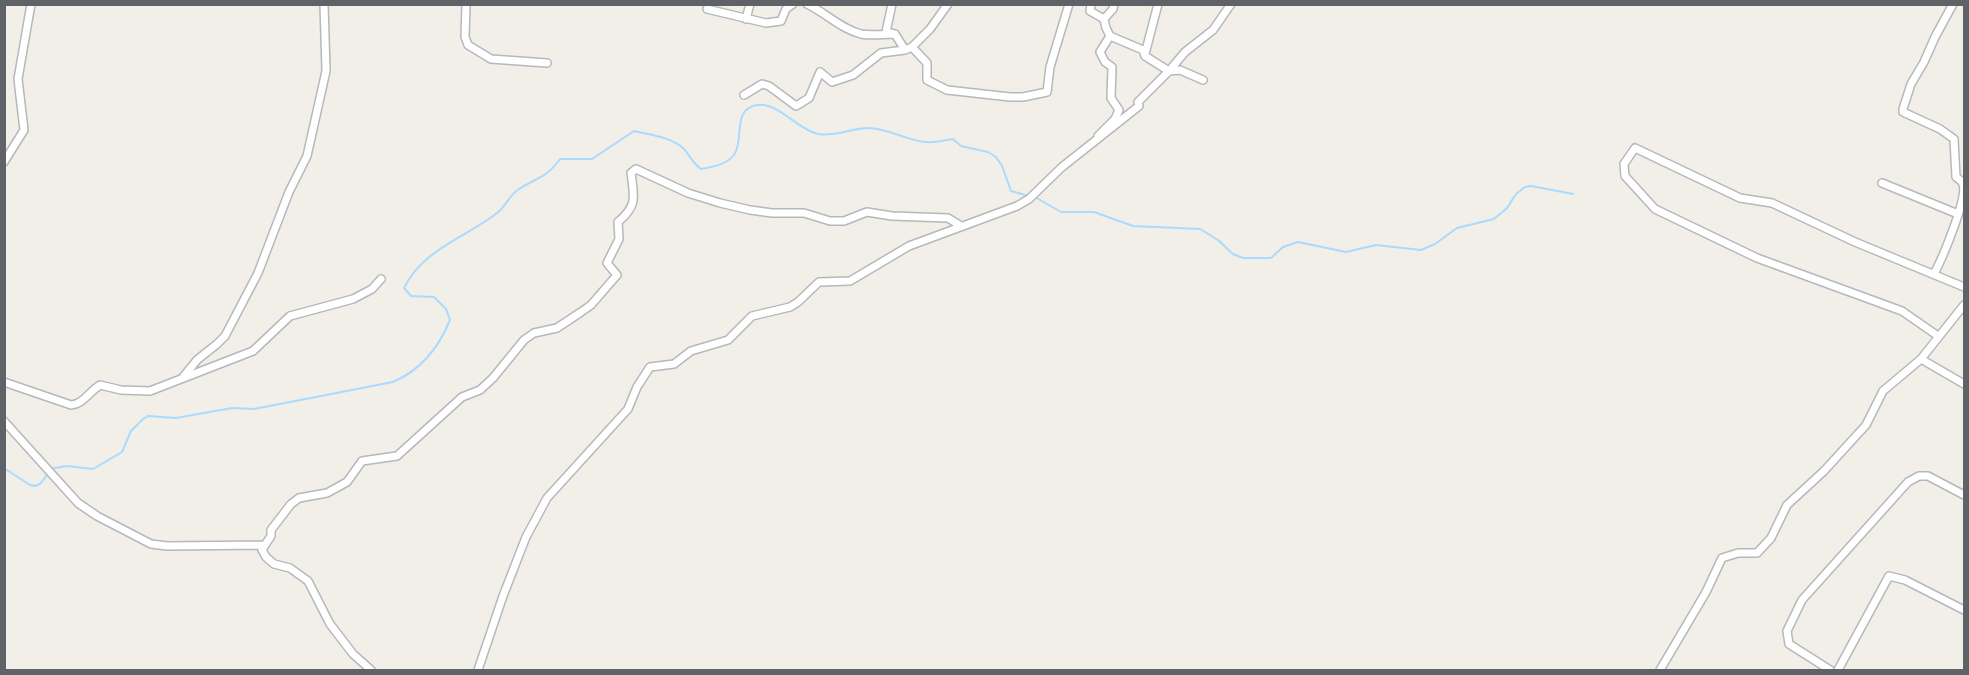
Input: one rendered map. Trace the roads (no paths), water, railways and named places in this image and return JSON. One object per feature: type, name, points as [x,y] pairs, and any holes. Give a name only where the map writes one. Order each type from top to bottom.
[{"type":"street","points":[[4,162],[24,130],[18,79],[31,4]]},
{"type":"street","points":[[182,378],[197,360],[225,336],[258,273],[289,192],[307,156],[326,71],[324,4]]},
{"type":"street","points":[[466,4],[465,37],[468,45],[492,59],[547,63]]},
{"type":"street","points":[[746,19],[750,4]]},
{"type":"street","points":[[707,9],[766,23],[781,21],[786,9],[793,4]]},
{"type":"street","points":[[807,4],[844,27],[862,34],[895,34]]},
{"type":"street","points":[[892,4],[886,32],[895,34],[908,49],[927,63],[927,80],[947,90],[1010,97],[1047,92],[1050,67],[1069,4]]},
{"type":"street","points":[[744,95],[762,84],[769,86],[796,106],[809,98],[820,72],[832,82],[853,75],[881,53],[908,49],[930,29],[948,4]]},
{"type":"street","points":[[1090,4],[1090,11],[1104,19],[1110,36],[1143,50],[1145,56],[1169,71],[1180,70],[1203,80]]},
{"type":"street","points":[[1104,19],[1113,9],[1114,4]]},
{"type":"street","points":[[1145,56],[1158,4]]},
{"type":"street","points":[[478,670],[526,537],[547,498],[628,409],[637,387],[650,367],[674,364],[691,351],[728,340],[752,316],[790,307],[819,282],[850,281],[909,246],[1029,200],[1062,167],[1139,106],[1138,102],[1185,52],[1213,30],[1231,4]]},
{"type":"street","points":[[1934,274],[1958,214],[1964,186],[1962,181],[1956,177],[1954,139],[1940,129],[1903,112],[1911,84],[1953,4]]},
{"type":"street","points":[[1093,143],[1101,131],[1115,119],[1119,110],[1111,98],[1112,68],[1100,52],[1110,36]]},
{"type":"street","points":[[1938,336],[1902,311],[1757,258],[1655,209],[1625,176],[1624,164],[1635,148],[1740,198],[1772,203],[1855,242],[1965,287]]},
{"type":"street","points":[[371,670],[353,654],[330,624],[308,581],[290,568],[274,564],[266,557],[262,550],[271,536],[271,530],[291,504],[299,498],[327,493],[347,482],[362,461],[397,456],[462,397],[480,390],[493,378],[524,340],[534,333],[557,328],[591,305],[617,275],[608,263],[619,239],[618,222],[629,214],[633,203],[635,191],[631,173],[636,169],[688,193],[750,210],[804,213],[830,221],[844,220],[867,212],[892,216],[948,218],[961,226]]},
{"type":"street","points":[[1882,183],[1958,214]]},
{"type":"street","points":[[4,382],[71,405],[80,403],[100,385],[121,390],[150,391],[253,351],[290,316],[353,299],[372,289],[381,279]]},
{"type":"street","points":[[1660,670],[1706,592],[1722,558],[1738,553],[1757,553],[1771,538],[1787,505],[1824,471],[1866,425],[1883,391],[1921,359],[1965,305]]},
{"type":"street","points":[[1921,359],[1965,384]]},
{"type":"street","points":[[4,421],[78,503],[97,516],[151,544],[167,546],[265,545]]},
{"type":"street","points":[[1830,670],[1790,644],[1787,631],[1802,600],[1908,482],[1919,476],[1928,476],[1965,495]]},
{"type":"street","points":[[1838,670],[1889,576],[1905,580],[1965,610]]},
{"type":"waterway","points":[[4,471],[7,470],[35,486],[40,484],[55,468],[67,466],[93,469],[122,452],[131,431],[148,416],[176,418],[232,408],[254,409],[393,382],[403,377],[428,357],[450,320],[446,309],[434,297],[411,296],[404,288],[422,263],[497,213],[516,191],[546,174],[560,159],[592,159],[634,131],[674,142],[685,150],[701,169],[730,159],[738,145],[740,124],[745,112],[757,105],[765,105],[818,134],[868,128],[919,141],[933,142],[953,139],[961,146],[988,152],[996,157],[1002,166],[1011,191],[1029,196]]},
{"type":"waterway","points":[[1035,197],[1061,212],[1094,212],[1133,226],[1200,229],[1218,240],[1233,254],[1243,258],[1271,258],[1283,247],[1298,242],[1346,252],[1376,245],[1421,250],[1435,244],[1457,228],[1494,219],[1525,187],[1531,186],[1573,194]]}]
